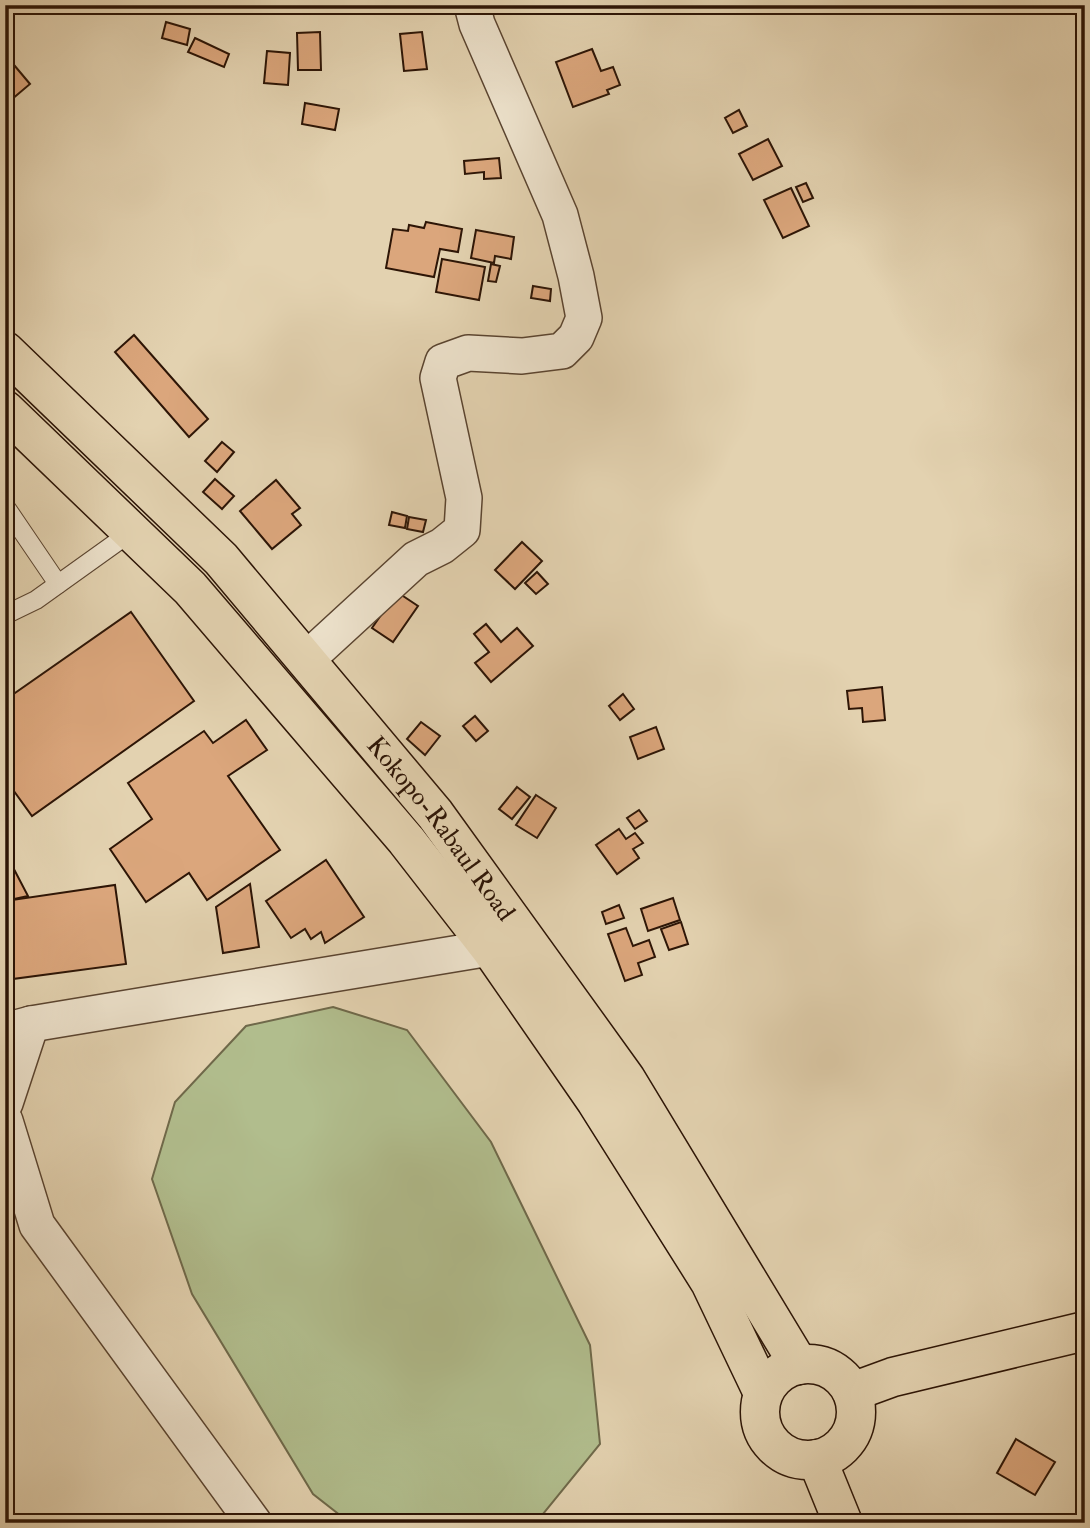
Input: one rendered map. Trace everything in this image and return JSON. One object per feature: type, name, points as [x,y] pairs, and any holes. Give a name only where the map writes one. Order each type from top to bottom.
[{"type":"main road","name":"Kokopo-Rabaul Road","points":[[5,351],[221,559],[435,814],[626,1079],[799,1365]]},
{"type":"main road","name":"Kokopo-Rabaul Road","points":[[5,410],[199,599],[406,840],[490,948],[596,1101],[710,1282],[763,1392]]},
{"type":"main road","points":[[852,1392],[893,1377],[1085,1331]]},
{"type":"main road","points":[[799,1365],[816,1365],[832,1370],[852,1392],[856,1410],[854,1427],[846,1442],[834,1453],[810,1461],[793,1458],[778,1451],[761,1427],[759,1411],[763,1392],[771,1380],[783,1370],[799,1365]]},
{"type":"main road","points":[[817,1459],[843,1523]]},
{"type":"street","points":[[306,660],[416,559],[442,546],[462,530],[464,498],[438,378],[443,362],[468,353],[522,356],[562,351],[576,337],[584,318],[560,215],[477,24],[472,5]]},
{"type":"street","points":[[5,1103],[18,1028],[490,948]]},
{"type":"street","points":[[5,1121],[37,1225],[254,1523]]},
{"type":"lane","points":[[5,506],[58,584]]},
{"type":"lane","points":[[5,615],[36,600],[131,532]]},
{"type":"green space","points":[[333,1007],[407,1030],[491,1142],[590,1345],[600,1444],[539,1519],[530,1523],[350,1523],[313,1494],[192,1294],[152,1179],[175,1102],[246,1026]]},
{"type":"building","points":[[166,22],[190,29],[187,45],[162,38]]},
{"type":"building","points":[[320,32],[321,70],[298,70],[297,33]]},
{"type":"building","points":[[422,32],[427,69],[404,71],[400,34]]},
{"type":"building","points":[[195,38],[229,54],[224,67],[188,52]]},
{"type":"building","points":[[592,49],[601,71],[613,67],[620,85],[607,90],[609,94],[573,107],[556,62]]},
{"type":"building","points":[[267,51],[290,53],[288,85],[264,83]]},
{"type":"building","points":[[9,59],[30,84],[5,105],[5,62]]},
{"type":"building","points":[[305,103],[339,109],[335,130],[302,124]]},
{"type":"building","points":[[739,110],[747,126],[733,133],[725,118]]},
{"type":"building","points":[[768,139],[782,166],[753,180],[739,154]]},
{"type":"building","points":[[499,158],[501,178],[484,179],[484,172],[465,174],[464,161]]},
{"type":"building","points":[[806,183],[813,198],[803,202],[796,187]]},
{"type":"building","points":[[791,188],[809,226],[783,238],[764,200]]},
{"type":"building","points":[[426,222],[462,229],[458,252],[440,249],[434,277],[386,268],[393,229],[408,231],[409,225],[424,228]]},
{"type":"building","points":[[476,230],[514,237],[511,259],[495,256],[494,263],[471,258]]},
{"type":"building","points":[[442,259],[485,267],[479,300],[436,292]]},
{"type":"building","points":[[491,264],[500,266],[496,282],[488,281]]},
{"type":"building","points":[[533,286],[551,289],[550,301],[531,298]]},
{"type":"building","points":[[134,335],[208,419],[189,437],[115,352]]},
{"type":"building","points":[[222,442],[234,452],[217,472],[205,461]]},
{"type":"building","points":[[215,479],[234,496],[222,509],[203,492]]},
{"type":"building","points":[[276,480],[300,508],[292,514],[301,525],[272,549],[240,511]]},
{"type":"building","points":[[392,512],[407,516],[405,528],[389,525]]},
{"type":"building","points":[[409,517],[426,520],[423,532],[407,529]]},
{"type":"building","points":[[522,542],[542,561],[515,589],[495,570]]},
{"type":"building","points":[[537,572],[548,584],[536,594],[525,583]]},
{"type":"building","points":[[397,592],[418,606],[393,642],[372,628]]},
{"type":"building","points":[[131,612],[194,701],[32,816],[11,787],[5,791],[5,700]]},
{"type":"building","points":[[486,624],[501,642],[517,628],[533,646],[491,682],[475,663],[489,652],[474,634]]},
{"type":"building","points":[[882,687],[885,720],[863,722],[862,708],[849,709],[847,691]]},
{"type":"building","points":[[623,694],[634,709],[620,720],[609,706]]},
{"type":"building","points":[[475,716],[488,731],[476,741],[463,726]]},
{"type":"building","points":[[246,720],[267,750],[228,776],[280,850],[207,900],[189,873],[146,902],[110,849],[152,819],[128,783],[204,731],[213,743]]},
{"type":"building","points":[[421,722],[440,736],[425,755],[407,739]]},
{"type":"building","points":[[656,727],[664,749],[638,759],[630,737]]},
{"type":"building","points":[[517,787],[530,797],[512,819],[499,809]]},
{"type":"building","points":[[536,795],[556,808],[537,838],[516,825]]},
{"type":"building","points":[[639,810],[647,821],[635,829],[627,818]]},
{"type":"building","points":[[619,829],[626,839],[635,833],[643,843],[633,849],[639,858],[617,874],[596,845]]},
{"type":"building","points":[[5,852],[28,896],[5,901]]},
{"type":"building","points":[[326,860],[364,917],[325,943],[321,932],[311,939],[305,929],[291,938],[266,901]]},
{"type":"building","points":[[250,884],[259,947],[223,953],[216,907]]},
{"type":"building","points":[[115,885],[126,964],[5,980],[5,901]]},
{"type":"building","points":[[673,898],[680,920],[648,931],[641,909]]},
{"type":"building","points":[[619,905],[624,918],[606,924],[602,912]]},
{"type":"building","points":[[681,922],[688,944],[669,950],[661,929]]},
{"type":"building","points":[[626,928],[633,946],[649,940],[655,957],[638,963],[642,975],[625,981],[608,934]]},
{"type":"building","points":[[1016,1439],[1055,1462],[1035,1495],[997,1473]]}]
